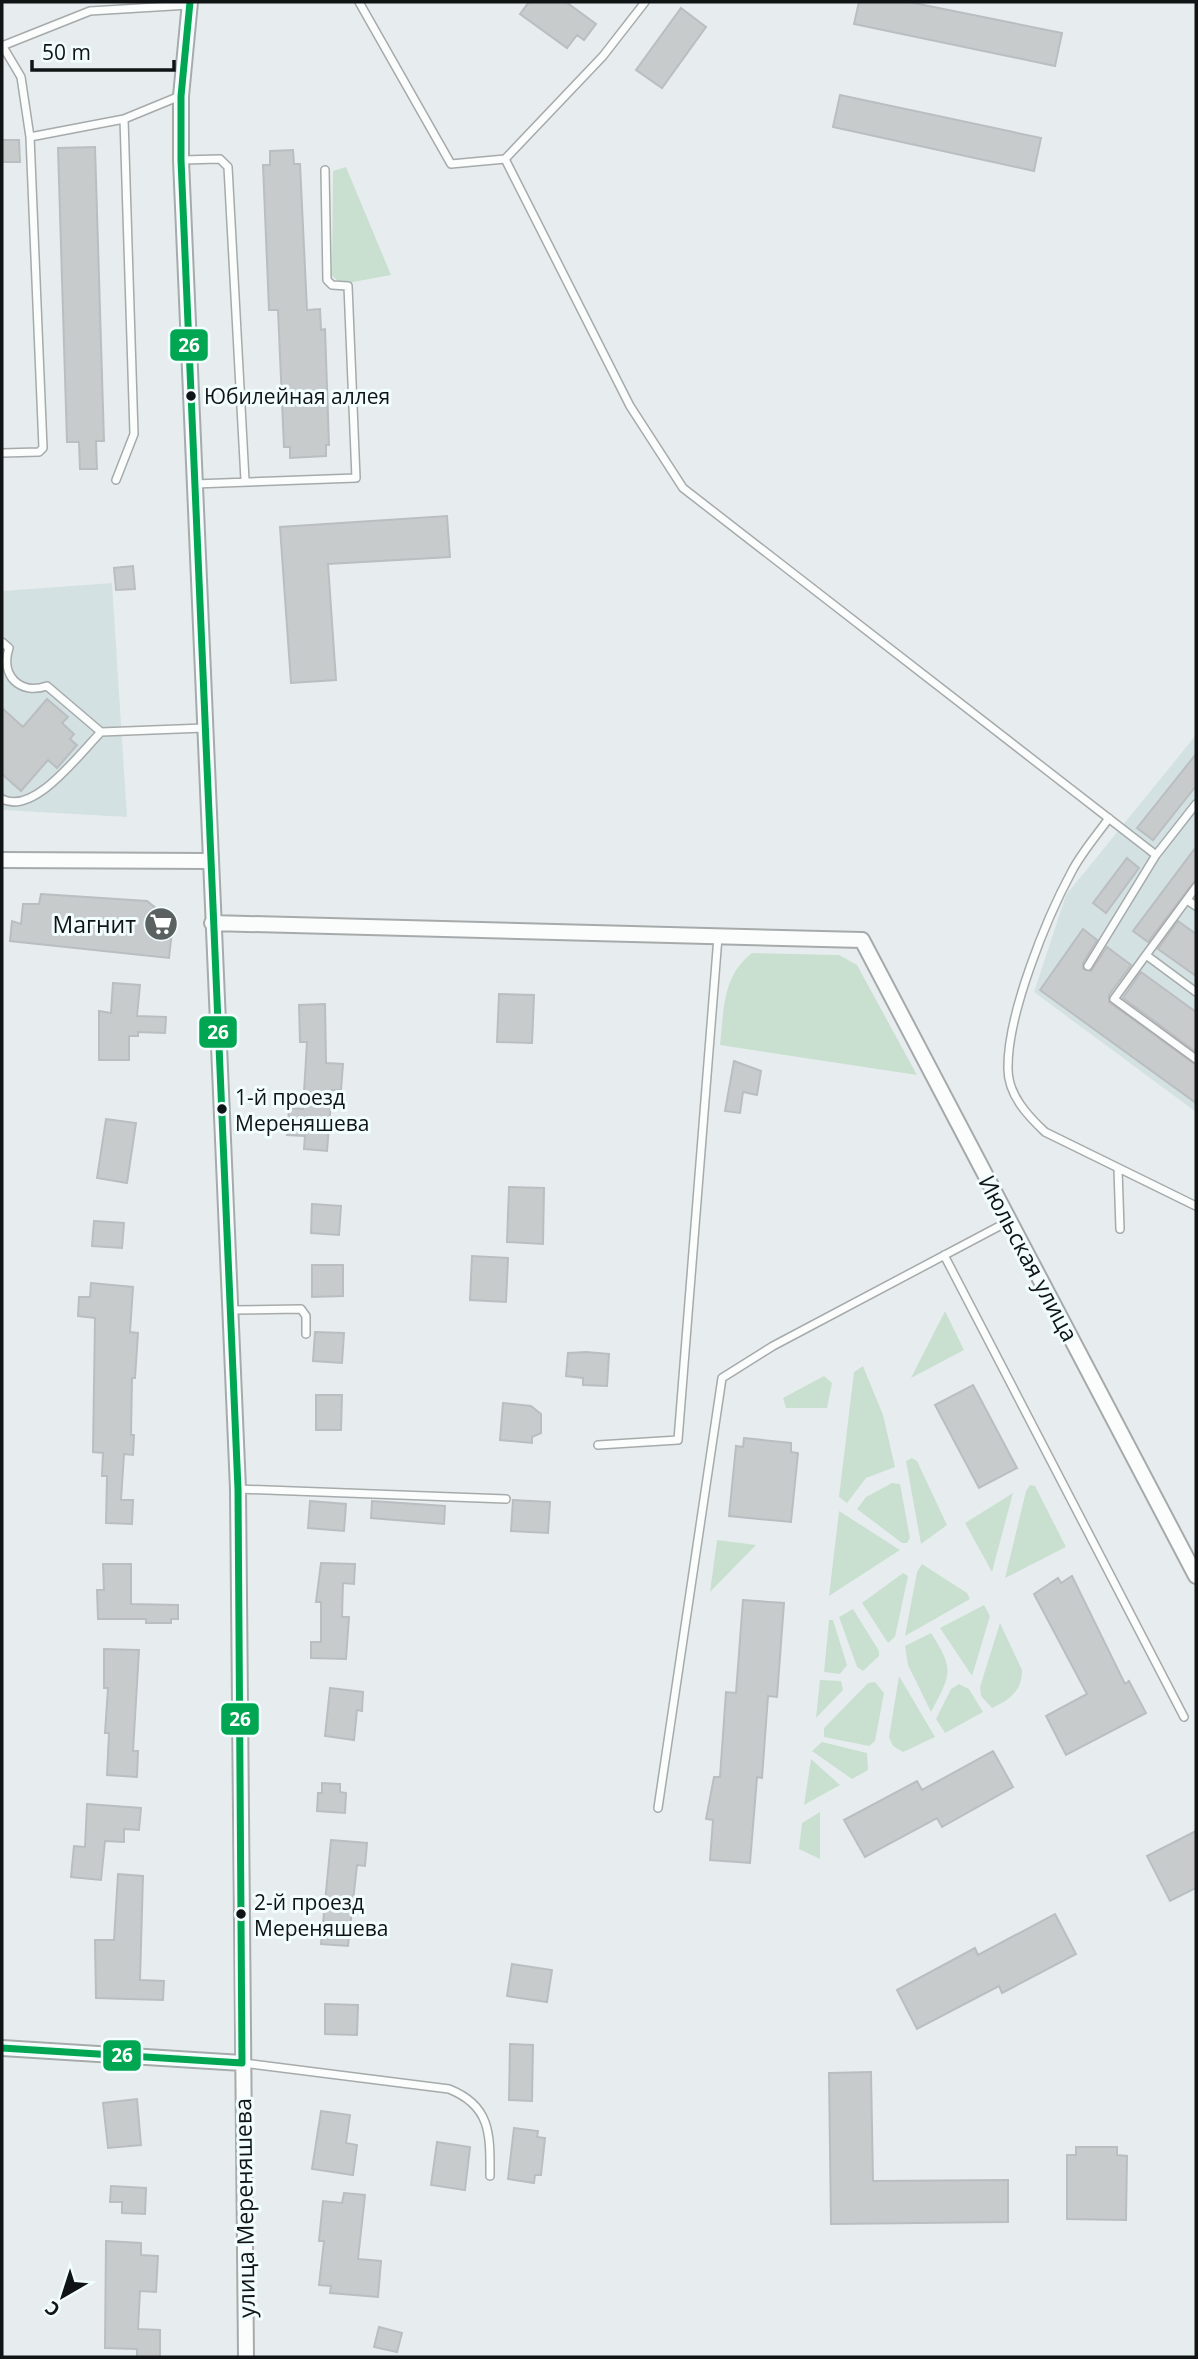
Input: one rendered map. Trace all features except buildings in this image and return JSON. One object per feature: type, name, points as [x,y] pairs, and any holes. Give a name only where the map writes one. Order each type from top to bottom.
[{"type":"street","name":"улица Мереняшева","points":[[189,3],[181,96],[181,160],[237,1489],[246,2357]]},
{"type":"street","points":[[2,860],[209,861]]},
{"type":"street","points":[[212,923],[718,937]]},
{"type":"street","name":"Июльская улица","points":[[718,937],[862,940],[1196,1576]]},
{"type":"street","points":[[2,2048],[242,2063]]},
{"type":"lane","points":[[359,2],[450,164],[505,159],[603,56],[645,2]]},
{"type":"lane","points":[[2,453],[39,452],[43,448],[30,137],[21,77],[2,45],[90,11],[189,3]]},
{"type":"lane","points":[[30,137],[124,119],[181,96]]},
{"type":"lane","points":[[116,480],[134,434],[124,119]]},
{"type":"lane","points":[[181,160],[220,159],[228,167],[245,480]]},
{"type":"lane","points":[[505,159],[630,406],[683,488],[1156,855]]},
{"type":"lane","points":[[194,484],[245,480],[356,478],[348,286],[332,285],[327,279],[325,170]]},
{"type":"lane","points":[[2,642],[9,648],[5,668],[12,681],[24,689],[36,690],[47,686],[101,732],[204,728]]},
{"type":"lane","points":[[2,799],[8,803],[38,797],[101,732]]},
{"type":"lane","points":[[1088,966],[1156,855],[1196,804]]},
{"type":"lane","points":[[1108,818],[1073,870],[1050,920],[1024,990],[1008,1070],[1014,1095],[1028,1116],[1045,1132],[1196,1206]]},
{"type":"lane","points":[[1196,887],[1114,999],[1196,1059]]},
{"type":"lane","points":[[1187,900],[1196,906]]},
{"type":"lane","points":[[598,1445],[678,1440],[718,937]]},
{"type":"lane","points":[[1146,955],[1196,992]]},
{"type":"lane","points":[[1118,1168],[1120,1229]]},
{"type":"lane","points":[[657,1808],[721,1380],[726,1373],[773,1346],[1009,1221]]},
{"type":"lane","points":[[944,1255],[1184,1717]]},
{"type":"lane","points":[[230,1310],[301,1309],[306,1316],[306,1334]]},
{"type":"lane","points":[[237,1489],[506,1499]]},
{"type":"lane","points":[[242,2063],[449,2089],[464,2095],[481,2113],[490,2134],[490,2176]]},
{"type":"shaded area","points":[[112,583],[127,817],[2,810],[2,591]]},
{"type":"shaded area","points":[[1196,735],[1196,1112],[1034,992],[1066,895]]},
{"type":"green space","points":[[346,167],[391,275],[342,284],[332,276],[333,171]]},
{"type":"green space","points":[[752,953],[839,955],[857,965],[917,1075],[720,1045],[726,994],[735,972]]},
{"type":"green space","points":[[945,1311],[964,1350],[911,1378]]},
{"type":"green space","points":[[863,1366],[883,1415],[895,1467],[866,1478],[847,1503],[839,1497],[854,1372]]},
{"type":"green space","points":[[824,1376],[832,1383],[827,1408],[786,1408],[783,1398]]},
{"type":"green space","points":[[912,1458],[917,1461],[947,1525],[921,1544],[906,1461]]},
{"type":"green space","points":[[892,1483],[900,1484],[910,1538],[907,1543],[902,1543],[857,1509],[866,1497]]},
{"type":"green space","points":[[1030,1485],[1035,1486],[1066,1547],[1005,1578],[1026,1491]]},
{"type":"green space","points":[[1013,1493],[992,1572],[965,1523]]},
{"type":"green space","points":[[839,1511],[900,1550],[829,1596]]},
{"type":"green space","points":[[717,1540],[756,1545],[710,1592]]},
{"type":"green space","points":[[922,1564],[967,1593],[970,1599],[905,1636],[917,1572]]},
{"type":"green space","points":[[903,1573],[908,1576],[895,1637],[888,1643],[862,1603]]},
{"type":"green space","points":[[984,1605],[990,1616],[972,1676],[940,1628]]},
{"type":"green space","points":[[853,1609],[879,1651],[879,1656],[863,1671],[857,1667],[839,1617]]},
{"type":"green space","points":[[829,1620],[833,1620],[847,1665],[840,1674],[824,1672]]},
{"type":"green space","points":[[1000,1623],[1022,1670],[1020,1684],[1014,1694],[992,1708],[981,1696],[980,1687]]},
{"type":"green space","points":[[931,1633],[944,1656],[947,1672],[943,1689],[931,1712],[908,1665],[905,1646]]},
{"type":"green space","points":[[899,1676],[935,1737],[903,1752],[893,1746],[889,1737]]},
{"type":"green space","points":[[820,1680],[841,1681],[843,1690],[816,1718]]},
{"type":"green space","points":[[875,1682],[884,1693],[875,1741],[869,1746],[824,1737],[824,1728],[868,1683]]},
{"type":"green space","points":[[959,1684],[969,1689],[983,1712],[945,1733],[936,1719],[951,1689]]},
{"type":"green space","points":[[822,1742],[867,1753],[868,1770],[852,1779],[812,1751]]},
{"type":"green space","points":[[811,1759],[840,1785],[804,1805]]},
{"type":"green space","points":[[820,1812],[820,1859],[799,1849],[802,1823]]},
{"type":"transit line","name":"26","points":[[190,2],[181,96],[181,160],[238,1489],[242,2063]]},
{"type":"transit line","name":"26","points":[[2,2048],[242,2063]]},
{"type":"place","name":"Юбилейная аллея","points":[[191,396]]},
{"type":"place","name":"Магнит","points":[[161,924]]},
{"type":"place","name":"1-й проезд Мереняшева","points":[[222,1109]]},
{"type":"place","name":"2-й проезд Мереняшева","points":[[241,1914]]}]
